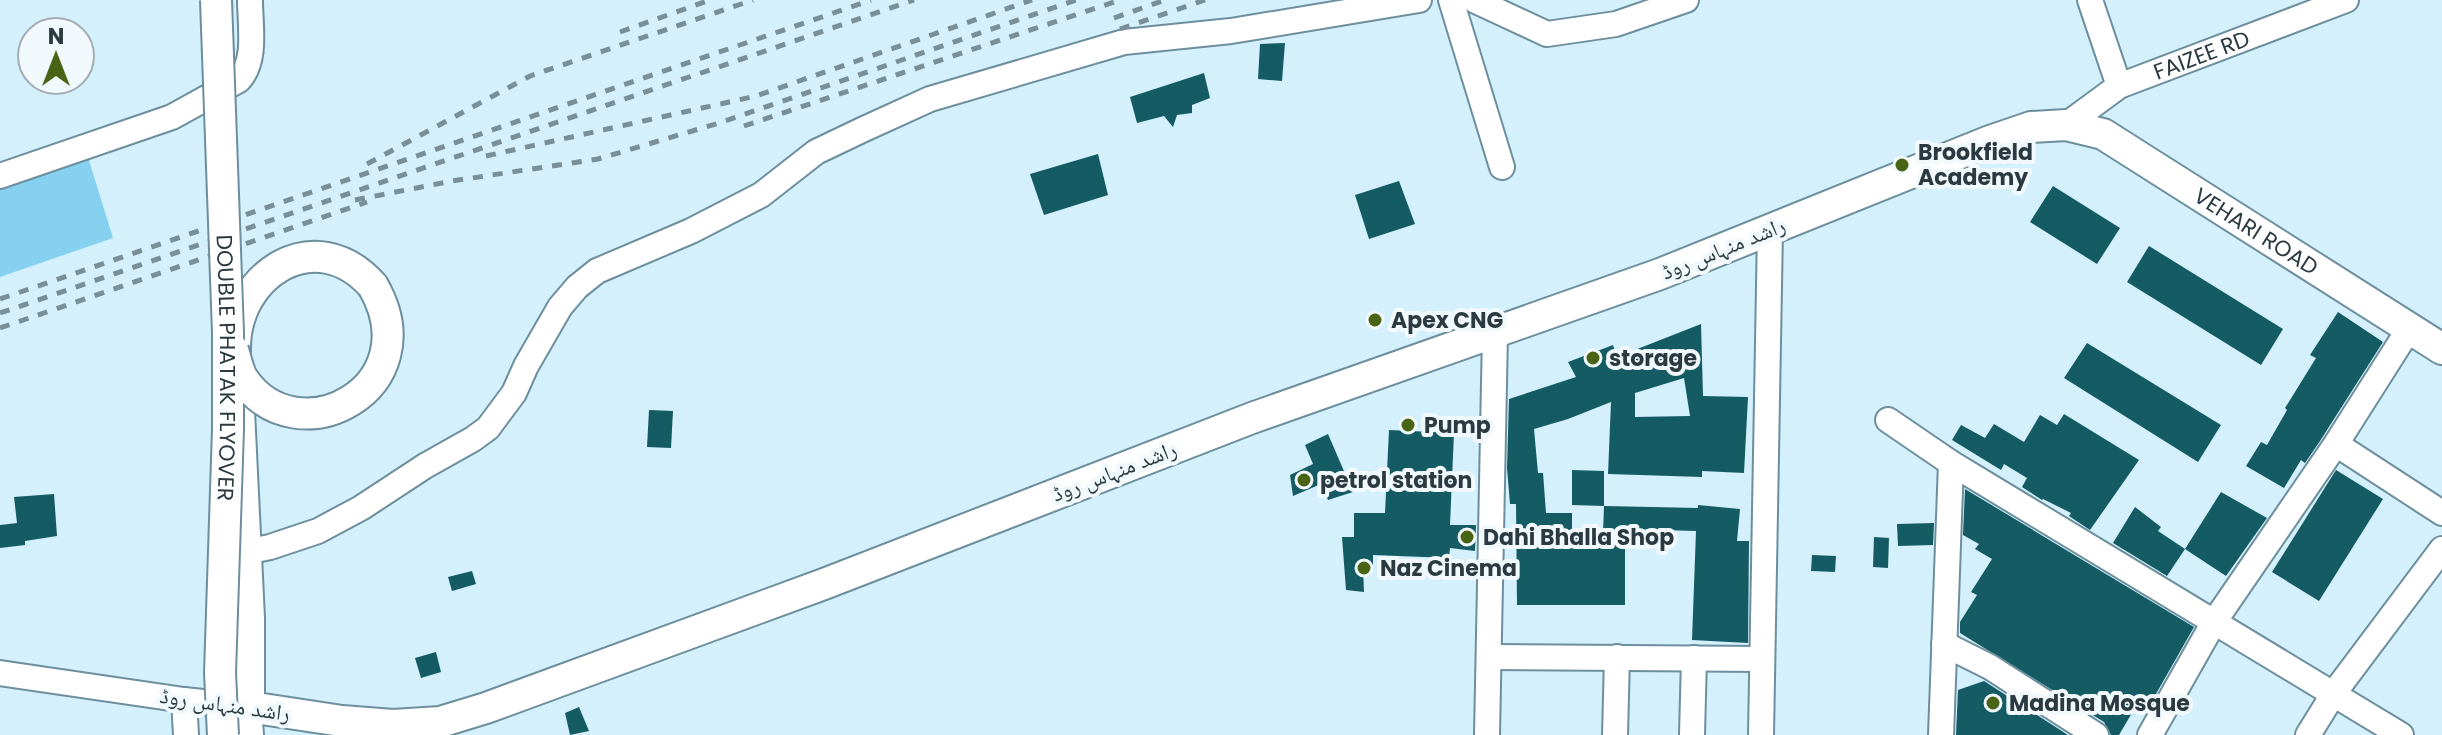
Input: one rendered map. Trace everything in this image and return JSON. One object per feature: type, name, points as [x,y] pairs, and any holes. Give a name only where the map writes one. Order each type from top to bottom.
[{"type":"main road","name":"DOUBLE PHATAK FLYOVER","points":[[196,0],[210,340],[203,571],[204,735]]},
{"type":"main road","name":"DOUBLE PHATAK FLYOVER","points":[[216,0],[228,333],[220,673],[223,735]]},
{"type":"main road","name":"راشد منہاس روڈ","points":[[250,721],[342,721],[393,725],[440,722],[471,713],[824,584],[1252,418],[1660,274],[1990,141],[2031,127],[2066,125]]},
{"type":"main road","name":"VEHARI ROAD","points":[[2066,125],[2103,134],[2442,349]]},
{"type":"main road","points":[[228,333],[242,378],[259,395],[291,411],[326,411],[357,397],[380,368],[389,339],[381,301],[373,286],[343,262],[316,257],[297,258],[267,273],[244,307],[236,326],[234,347],[243,452],[250,721]]},
{"type":"street","points":[[0,176],[172,117],[239,80],[246,73],[250,55],[250,0]]},
{"type":"street","points":[[246,552],[318,531],[473,439],[488,428],[514,393],[560,307],[577,287],[597,271],[691,231],[750,200],[816,152],[862,130],[930,99],[1124,42],[1231,31],[1419,0]]},
{"type":"street","points":[[1451,0],[1502,167]]},
{"type":"street","points":[[1474,0],[1547,34],[1616,24],[1686,0]]},
{"type":"street","name":"FAIZEE RD","points":[[2066,125],[2119,86],[2346,0]]},
{"type":"street","points":[[2094,1],[2119,86]]},
{"type":"street","points":[[1761,735],[1770,230]]},
{"type":"street","points":[[2150,735],[2214,622],[2336,444],[2409,329]]},
{"type":"street","points":[[1487,735],[1495,333]]},
{"type":"street","points":[[1888,420],[1951,463],[2401,735]]},
{"type":"street","points":[[2336,444],[2442,513]]},
{"type":"street","points":[[1941,735],[1951,463]]},
{"type":"street","points":[[2308,735],[2334,693],[2442,549]]},
{"type":"street","points":[[1944,644],[1990,667],[2096,735]]},
{"type":"street","points":[[1489,657],[1762,659]]},
{"type":"street","points":[[1615,735],[1617,657]]},
{"type":"street","points":[[1692,735],[1694,658]]},
{"type":"street","name":"راشد منہاس روڈ","points":[[0,673],[184,700],[250,721]]},
{"type":"street","points":[[184,700],[186,735]]},
{"type":"shaded area","points":[[83,141],[113,238],[0,277],[0,171]]},
{"type":"building","points":[[1285,43],[1282,81],[1258,79],[1260,44]]},
{"type":"building","points":[[1204,73],[1210,98],[1192,105],[1192,113],[1177,115],[1173,127],[1164,116],[1137,123],[1130,97]]},
{"type":"building","points":[[1098,154],[1108,195],[1044,215],[1030,174]]},
{"type":"building","points":[[1399,181],[1415,224],[1369,239],[1355,195]]},
{"type":"building","points":[[2053,186],[2120,228],[2097,264],[2030,222]]},
{"type":"building","points":[[2149,246],[2283,329],[2261,365],[2127,282]]},
{"type":"building","points":[[2338,312],[2383,342],[2320,441],[2305,463],[2301,460],[2284,488],[2246,466],[2261,442],[2267,445],[2287,410],[2285,408],[2316,358],[2310,355]]},
{"type":"building","points":[[1701,324],[1703,396],[1748,397],[1744,473],[1702,471],[1702,477],[1608,474],[1611,402],[1534,429],[1538,473],[1543,473],[1546,513],[1572,513],[1572,534],[1603,533],[1604,506],[1698,508],[1698,505],[1740,509],[1737,541],[1749,541],[1748,643],[1692,640],[1696,531],[1625,529],[1625,605],[1517,605],[1516,504],[1510,504],[1507,468],[1509,399],[1576,377],[1568,362],[1613,345],[1617,357]],"holes":[[[1684,378],[1690,416],[1635,417],[1635,393]]]},
{"type":"building","points":[[2087,343],[2221,425],[2198,462],[2064,378]]},
{"type":"building","points":[[649,410],[673,411],[671,448],[647,447]]},
{"type":"building","points":[[2064,414],[2139,460],[2090,530],[2069,516],[2071,513],[2022,487],[2027,478],[2004,464],[2001,470],[1952,440],[1961,425],[1985,438],[1994,424],[2024,442],[2040,415],[2057,425]]},
{"type":"building","points":[[1389,430],[1454,433],[1450,525],[1476,525],[1475,551],[1450,548],[1449,558],[1373,555],[1373,568],[1363,567],[1364,592],[1346,590],[1342,537],[1354,537],[1354,513],[1385,513]]},
{"type":"building","points":[[1328,434],[1353,492],[1328,500],[1321,484],[1293,496],[1290,475],[1313,464],[1305,445]]},
{"type":"building","points":[[1572,470],[1604,471],[1604,506],[1572,505]]},
{"type":"building","points":[[2336,470],[2383,499],[2319,601],[2272,572]]},
{"type":"building","points":[[1965,489],[2194,627],[2148,708],[2139,701],[2119,735],[2111,735],[2104,722],[1960,633],[1960,622],[1977,595],[1971,592],[1992,559],[1975,549],[1979,544],[1963,535]]},
{"type":"building","points":[[2221,492],[2267,518],[2226,576],[2185,549]]},
{"type":"building","points":[[54,494],[57,536],[0,548],[0,525],[17,523],[14,497]]},
{"type":"building","points":[[2135,507],[2161,527],[2158,531],[2185,549],[2167,576],[2113,543]]},
{"type":"building","points":[[1934,523],[1933,545],[1898,546],[1897,524]]},
{"type":"building","points":[[1874,537],[1889,538],[1888,568],[1873,567]]},
{"type":"building","points":[[1812,555],[1836,556],[1835,572],[1811,571]]},
{"type":"building","points":[[472,571],[476,584],[452,591],[448,577]]},
{"type":"building","points":[[436,652],[441,672],[421,678],[415,658]]},
{"type":"building","name":"Madina Mosque","points":[[1984,681],[2068,735],[1956,735],[1958,690]]},
{"type":"building","points":[[579,707],[589,731],[570,735],[565,713]]},
{"type":"railway","points":[[620,32],[710,0]]},
{"type":"railway","points":[[367,164],[530,76],[753,0]]},
{"type":"railway","points":[[0,299],[871,0]]},
{"type":"railway","points":[[0,313],[914,0]]},
{"type":"railway","points":[[486,156],[756,96],[1032,0]]},
{"type":"railway","points":[[355,200],[452,181],[598,159],[719,123],[1076,0]]},
{"type":"railway","points":[[744,126],[1120,0]]},
{"type":"railway","points":[[1114,18],[1165,0]]},
{"type":"railway","points":[[1120,29],[1205,0]]},
{"type":"railway","points":[[0,328],[367,202]]},
{"type":"place","name":"Brookfield Academy","points":[[1902,165]]},
{"type":"place","name":"Apex CNG","points":[[1375,320]]},
{"type":"place","name":"storage","points":[[1593,358]]},
{"type":"place","name":"Pump","points":[[1408,425]]},
{"type":"place","name":"petrol station","points":[[1304,480]]},
{"type":"place","name":"Dahi Bhalla Shop","points":[[1467,537]]},
{"type":"place","name":"Naz Cinema","points":[[1364,568]]},
{"type":"place","name":"Madina Mosque","points":[[1993,703]]}]
